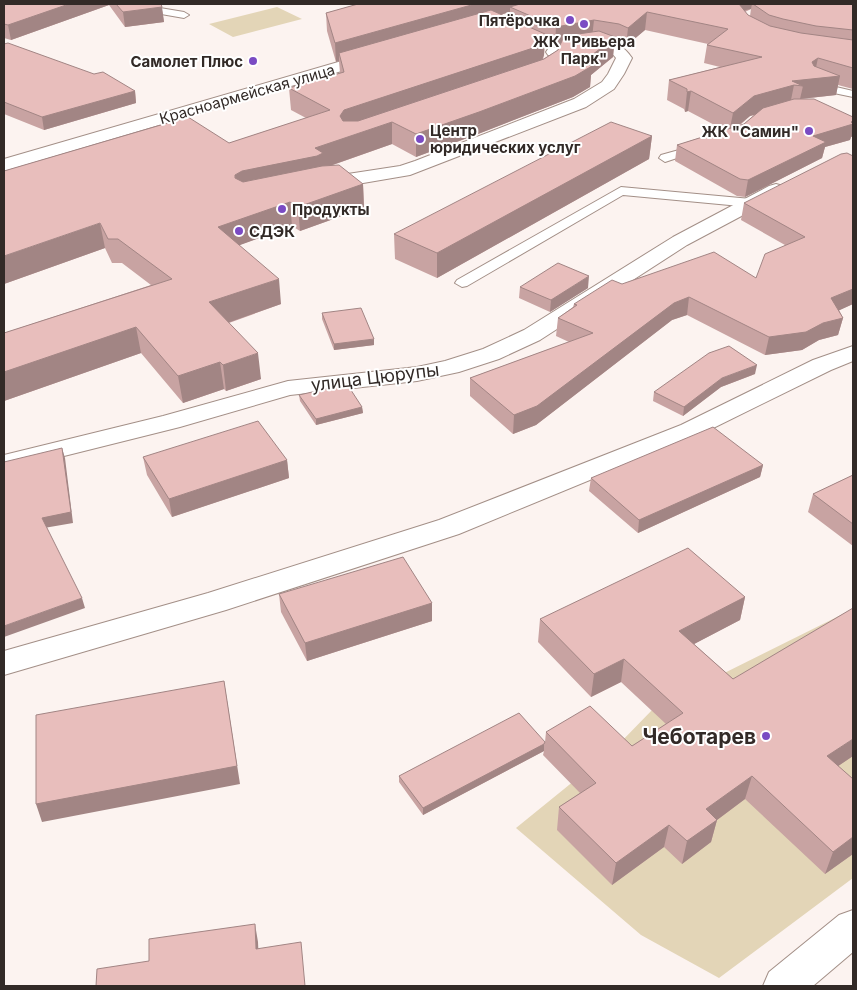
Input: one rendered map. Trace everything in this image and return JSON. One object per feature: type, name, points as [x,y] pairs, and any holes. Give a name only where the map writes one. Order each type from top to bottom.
[{"type":"street","points":[[323,184],[422,165],[580,102],[600,93],[609,85],[616,77],[624,58],[622,53],[614,48],[594,45],[575,46],[552,59],[538,44]]},
{"type":"street","name":"Красноармейская улица","points":[[4,165],[390,52]]},
{"type":"street","name":"улица Цюрупы","points":[[4,463],[172,422],[288,388],[417,374],[450,367],[491,354],[532,335],[680,241],[751,202],[792,183]]},
{"type":"street","points":[[4,663],[215,602],[449,528],[690,430],[822,365],[853,353]]},
{"type":"street","points":[[783,986],[853,928]]},
{"type":"lane","points":[[121,4],[184,15]]},
{"type":"lane","points":[[815,82],[833,90],[853,94]]},
{"type":"lane","points":[[664,158],[710,144]]},
{"type":"lane","points":[[462,283],[621,191],[751,202]]},
{"type":"shaded area","points":[[277,7],[302,19],[233,37],[209,24]]},
{"type":"shaded area","points":[[853,609],[853,878],[719,978],[641,935],[516,828],[617,746],[654,708]]},
{"type":"building","points":[[4,4],[69,4],[8,25],[4,24]]},
{"type":"building","points":[[116,4],[161,4],[162,7],[123,12]]},
{"type":"building","points":[[358,4],[475,4],[335,43],[326,13]]},
{"type":"building","points":[[520,4],[739,4],[748,15],[770,26],[801,33],[853,40],[853,68],[818,58],[812,62],[814,66],[840,76],[792,81],[803,86],[794,85],[754,96],[733,113],[691,91],[687,92],[687,89],[669,80],[762,57],[707,45],[728,29],[647,12],[628,28],[619,24],[594,20],[556,27],[510,7]]},
{"type":"building","points":[[753,4],[850,4],[853,5],[853,30],[816,26],[783,19],[769,15]]},
{"type":"building","points":[[491,10],[545,34],[543,42],[530,49],[344,110],[340,116],[343,121],[358,121],[544,59],[558,50],[564,36],[599,31],[615,37],[583,62],[592,66],[575,76],[479,112],[416,134],[392,122],[315,148],[323,153],[317,156],[242,171],[235,175],[235,178],[243,182],[322,166],[339,165],[363,184],[298,207],[290,202],[218,227],[279,279],[209,302],[258,353],[223,365],[220,362],[178,376],[136,327],[4,372],[4,333],[172,279],[118,239],[108,239],[100,223],[4,256],[4,171],[188,117],[229,143],[330,110],[289,88],[344,72],[339,53]]},
{"type":"building","points":[[8,43],[94,74],[103,72],[135,91],[42,117],[4,102],[4,44]]},
{"type":"building","points":[[794,99],[814,99],[853,117],[851,122],[853,124],[813,136],[826,142],[748,180],[740,179],[677,145],[744,124],[763,108]]},
{"type":"building","points":[[611,122],[652,136],[437,253],[394,234]]},
{"type":"building","points":[[847,153],[853,156],[853,289],[831,298],[843,318],[823,323],[806,332],[769,337],[689,297],[674,303],[537,406],[514,415],[470,378],[593,333],[558,318],[577,305],[574,304],[612,280],[622,284],[714,252],[756,278],[765,254],[805,237],[744,203],[841,154]]},
{"type":"building","points":[[558,263],[589,276],[551,300],[520,287]]},
{"type":"building","points":[[361,308],[374,339],[334,344],[322,313]]},
{"type":"building","points":[[729,346],[757,365],[722,378],[684,407],[654,392],[709,353]]},
{"type":"building","points":[[347,384],[362,407],[316,419],[299,395]]},
{"type":"building","points":[[258,421],[287,460],[169,499],[143,457]]},
{"type":"building","points":[[713,427],[763,465],[639,520],[591,478]]},
{"type":"building","points":[[62,448],[71,512],[42,518],[82,598],[4,626],[4,462]]},
{"type":"building","points":[[853,475],[853,524],[813,494]]},
{"type":"building","points":[[688,548],[745,597],[679,631],[733,679],[853,608],[853,739],[827,756],[853,779],[853,837],[833,852],[752,776],[706,809],[717,820],[687,841],[669,825],[616,863],[559,807],[596,783],[546,732],[590,706],[632,746],[683,713],[624,659],[594,674],[540,619]]},
{"type":"building","points":[[403,557],[432,603],[305,643],[279,594]]},
{"type":"building","points":[[224,681],[237,766],[36,804],[36,715]]},
{"type":"building","points":[[519,713],[545,742],[544,744],[423,808],[399,776]]},
{"type":"building","points":[[255,924],[256,949],[301,942],[305,986],[96,986],[97,969],[149,961],[149,939]]},
{"type":"place","name":"Пятёрочка","points":[[570,20]]},
{"type":"place","name":"ЖК \"Ривьера Парк\"","points":[[584,24]]},
{"type":"place","name":"Самолет Плюс","points":[[253,61]]},
{"type":"place","name":"ЖК \"Самин\"","points":[[809,131]]},
{"type":"place","name":"Центр юридических услуг","points":[[420,139]]},
{"type":"place","name":"Продукты","points":[[282,209]]},
{"type":"place","name":"СДЭК","points":[[239,231]]},
{"type":"place","name":"Чеботарев","points":[[766,736]]}]
